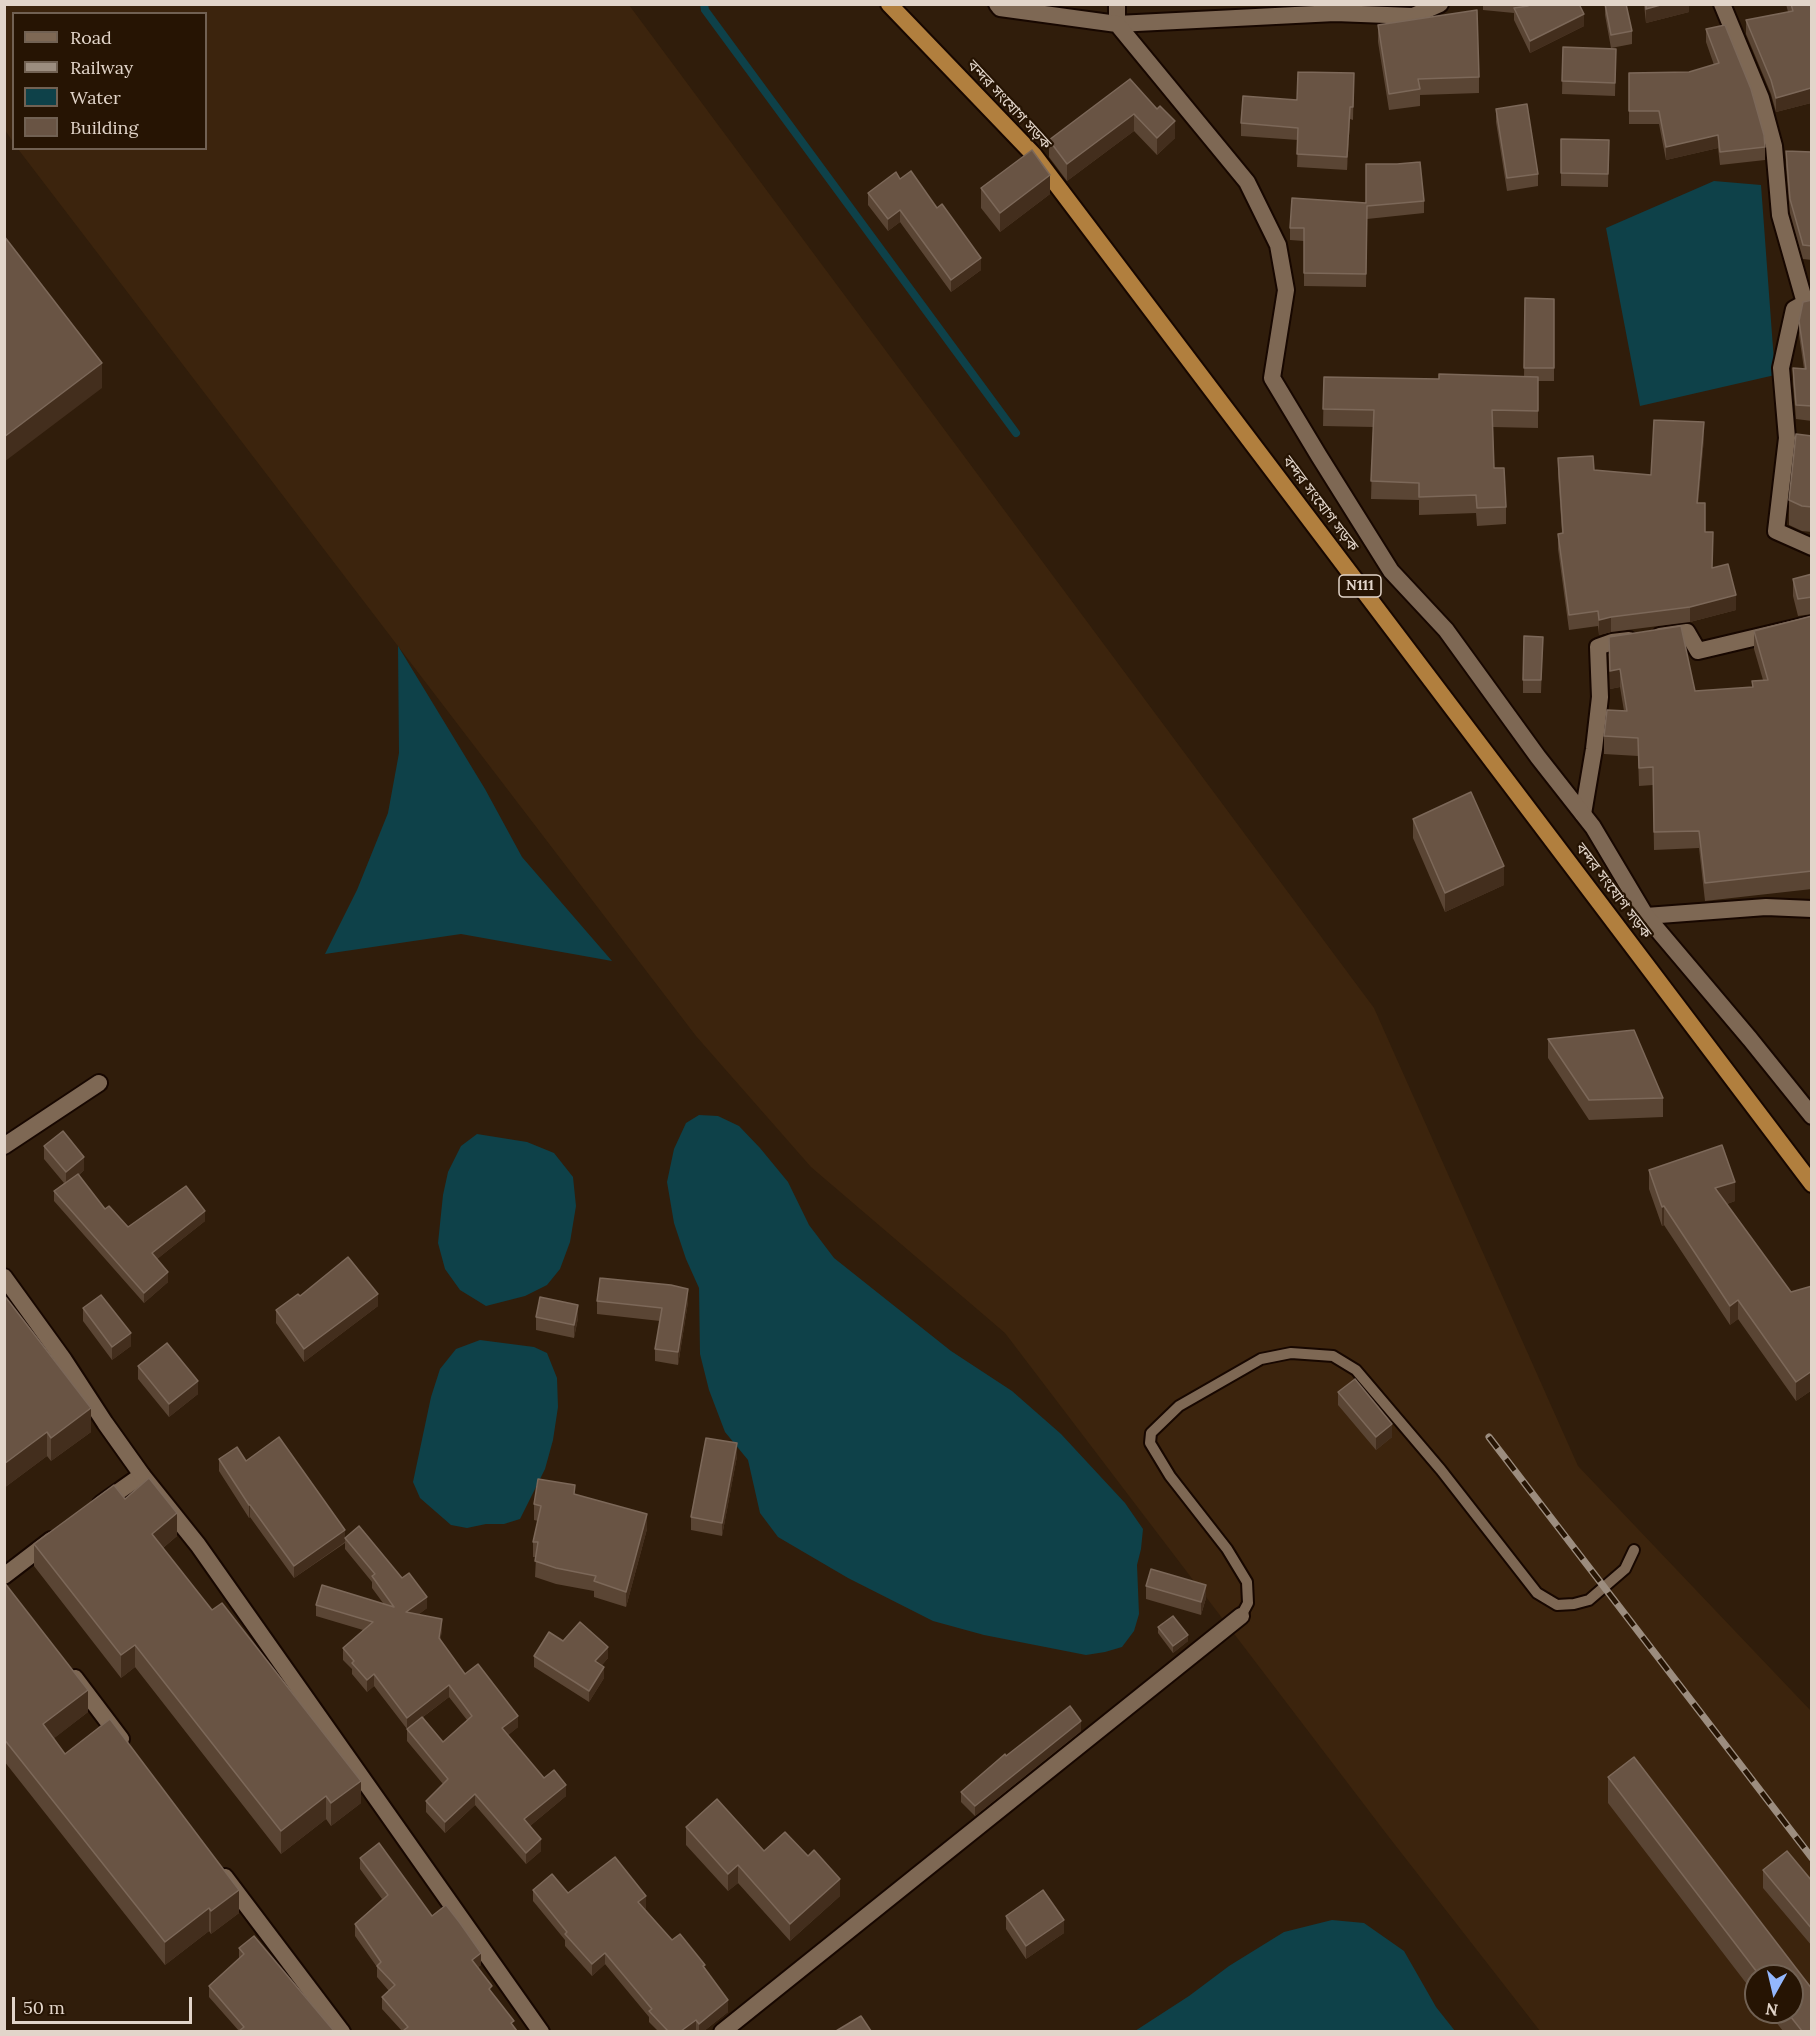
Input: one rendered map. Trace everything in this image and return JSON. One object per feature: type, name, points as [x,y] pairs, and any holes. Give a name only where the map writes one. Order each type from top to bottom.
[{"type":"highway","name":"বন্দর সংযোগ সড়ক","points":[[889,4],[1034,155],[1812,1184]]},
{"type":"street","points":[[997,4],[1000,8],[1117,24],[1335,13],[1413,16],[1440,4]]},
{"type":"street","points":[[1117,4],[1117,24],[1247,182],[1278,245],[1286,290],[1272,378],[1319,456],[1391,570],[1446,630],[1538,757],[1593,827],[1646,916],[1812,1116]]},
{"type":"street","points":[[1722,4],[1761,98],[1774,146],[1780,216],[1808,302],[1794,309],[1781,368],[1787,438],[1776,531],[1812,548]]},
{"type":"street","points":[[1583,814],[1600,697],[1598,647],[1612,642],[1687,632],[1698,651],[1812,624]]},
{"type":"street","points":[[1646,916],[1766,907],[1812,909]]},
{"type":"street","points":[[4,1146],[99,1083]]},
{"type":"street","points":[[4,1277],[64,1360],[105,1424],[204,1554],[541,2031]]},
{"type":"street","points":[[87,1513],[142,1475]]},
{"type":"street","points":[[4,1576],[62,1532]]},
{"type":"street","points":[[722,2031],[1241,1616]]},
{"type":"street","points":[[68,1668],[132,1753]]},
{"type":"street","points":[[216,1865],[342,2031]]},
{"type":"lane","points":[[1241,1616],[1248,1603],[1247,1582],[1227,1549],[1170,1476],[1149,1443],[1151,1433],[1179,1406],[1261,1359],[1292,1353],[1333,1356],[1356,1370],[1441,1470],[1537,1593],[1557,1605],[1589,1600],[1625,1569],[1634,1550]]},
{"type":"shaded area","points":[[5,5],[629,5],[1374,1008],[1578,1466],[1811,1711],[1811,2031],[1540,2031],[1385,1832],[1005,1333],[811,1167],[696,1036],[19,150],[207,150],[207,12],[12,12],[12,140],[5,130]]},
{"type":"water","points":[[1714,181],[1761,185],[1775,375],[1640,406],[1606,228]]},
{"type":"water","points":[[398,646],[485,789],[522,857],[612,961],[461,934],[325,954],[357,890],[388,813],[399,753]]},
{"type":"water","points":[[699,1115],[718,1116],[739,1126],[788,1182],[809,1225],[834,1258],[951,1351],[1012,1391],[1061,1434],[1125,1503],[1143,1529],[1137,1565],[1139,1614],[1134,1631],[1122,1647],[1086,1655],[984,1635],[933,1621],[848,1578],[778,1537],[760,1513],[748,1460],[725,1432],[709,1390],[700,1354],[699,1288],[674,1223],[667,1182],[674,1149],[686,1123]]},
{"type":"water","points":[[477,1134],[527,1142],[554,1153],[573,1177],[576,1206],[570,1242],[560,1269],[547,1285],[525,1296],[486,1306],[460,1290],[445,1269],[438,1243],[448,1172],[461,1146]]},
{"type":"water","points":[[480,1340],[534,1347],[547,1353],[557,1378],[558,1407],[553,1440],[545,1469],[520,1519],[504,1524],[486,1524],[467,1528],[451,1525],[420,1498],[413,1482],[431,1397],[440,1369],[456,1349]]},
{"type":"water","points":[[1332,1920],[1364,1923],[1404,1951],[1436,2007],[1455,2031],[1135,2031],[1189,1996],[1229,1966],[1284,1932]]},
{"type":"building","points":[[1528,4],[1579,4],[1584,14],[1530,41],[1514,8],[1528,6]]},
{"type":"building","points":[[1605,4],[1626,4],[1632,31],[1611,35]]},
{"type":"building","points":[[1646,4],[1664,4],[1646,9]]},
{"type":"building","points":[[1791,4],[1812,4],[1812,90],[1811,88],[1776,98],[1746,20],[1793,11]]},
{"type":"building","points":[[1477,10],[1479,77],[1418,79],[1420,89],[1389,94],[1378,25]]},
{"type":"building","points":[[1725,25],[1751,89],[1764,135],[1765,147],[1720,152],[1718,135],[1666,147],[1659,111],[1629,111],[1629,73],[1689,72],[1719,63],[1706,29]]},
{"type":"building","points":[[1563,47],[1616,49],[1615,83],[1562,81]]},
{"type":"building","points":[[1298,72],[1354,73],[1353,107],[1350,107],[1347,157],[1297,154],[1298,128],[1241,123],[1243,96],[1297,100]]},
{"type":"building","points":[[1130,79],[1157,109],[1160,106],[1175,121],[1157,138],[1134,114],[1067,164],[1049,140]]},
{"type":"building","points":[[1527,104],[1538,174],[1507,178],[1496,109]]},
{"type":"building","points":[[1561,139],[1609,140],[1608,174],[1561,173]]},
{"type":"building","points":[[1032,150],[1050,175],[1000,213],[981,188]]},
{"type":"building","points":[[1786,151],[1812,152],[1812,246],[1803,245],[1790,199]]},
{"type":"building","points":[[1420,162],[1424,201],[1367,206],[1366,274],[1304,273],[1304,228],[1290,228],[1292,198],[1366,203],[1366,164]]},
{"type":"building","points":[[911,171],[937,208],[942,204],[981,258],[951,280],[900,210],[888,219],[868,193],[896,172],[900,179]]},
{"type":"building","points":[[4,236],[102,363],[4,437]]},
{"type":"building","points":[[1525,298],[1554,299],[1554,368],[1524,368]]},
{"type":"building","points":[[1812,300],[1812,406],[1796,405],[1793,368],[1806,369],[1799,321],[1803,302]]},
{"type":"building","points":[[1439,374],[1538,377],[1538,411],[1492,410],[1494,468],[1504,468],[1506,507],[1477,508],[1476,495],[1419,497],[1419,483],[1371,481],[1374,410],[1323,409],[1324,377],[1439,379]]},
{"type":"building","points":[[1654,420],[1704,422],[1697,503],[1705,503],[1705,532],[1713,532],[1712,568],[1728,564],[1736,595],[1690,607],[1599,620],[1598,611],[1569,615],[1558,534],[1563,533],[1558,458],[1593,456],[1594,470],[1651,475]]},
{"type":"building","points":[[1796,434],[1812,436],[1812,507],[1802,506],[1789,500]]},
{"type":"building","points":[[1812,574],[1812,597],[1798,599],[1793,579]]},
{"type":"building","points":[[1812,616],[1812,871],[1705,883],[1699,831],[1654,832],[1653,767],[1639,768],[1638,738],[1604,736],[1607,710],[1627,711],[1620,669],[1610,671],[1609,637],[1681,626],[1695,691],[1753,687],[1752,681],[1768,680],[1754,631]]},
{"type":"building","points":[[1524,636],[1543,637],[1541,680],[1523,680]]},
{"type":"building","points":[[1471,792],[1504,866],[1445,893],[1413,819]]},
{"type":"building","points":[[1634,1030],[1663,1098],[1589,1100],[1548,1039]]},
{"type":"building","points":[[63,1131],[84,1157],[66,1172],[44,1146]]},
{"type":"building","points":[[1722,1145],[1735,1182],[1715,1188],[1791,1292],[1812,1286],[1812,1371],[1796,1382],[1738,1300],[1730,1306],[1664,1206],[1662,1207],[1649,1170]]},
{"type":"building","points":[[78,1174],[105,1209],[109,1206],[128,1227],[186,1186],[205,1211],[152,1253],[168,1272],[144,1293],[54,1191]]},
{"type":"building","points":[[348,1257],[378,1294],[304,1349],[276,1310],[298,1294],[300,1296]]},
{"type":"building","points":[[600,1278],[671,1285],[688,1289],[678,1352],[655,1349],[662,1308],[597,1301]]},
{"type":"building","points":[[4,1295],[91,1408],[51,1438],[47,1432],[4,1464]]},
{"type":"building","points":[[101,1295],[131,1333],[112,1347],[83,1308]]},
{"type":"building","points":[[540,1297],[578,1305],[574,1325],[536,1317]]},
{"type":"building","points":[[167,1343],[198,1381],[169,1404],[138,1366]]},
{"type":"building","points":[[1355,1379],[1392,1424],[1376,1437],[1338,1392]]},
{"type":"building","points":[[279,1437],[345,1530],[294,1566],[249,1505],[219,1459],[237,1447],[246,1461]]},
{"type":"building","points":[[706,1438],[737,1443],[722,1523],[691,1517]]},
{"type":"building","points":[[149,1478],[177,1513],[152,1534],[212,1610],[222,1603],[361,1781],[331,1803],[326,1796],[281,1831],[135,1645],[121,1655],[34,1544],[114,1485],[125,1499]]},
{"type":"building","points":[[538,1479],[575,1485],[574,1494],[647,1514],[626,1592],[594,1581],[596,1576],[535,1561],[538,1542],[533,1542],[541,1506],[534,1504]]},
{"type":"building","points":[[359,1526],[402,1578],[409,1573],[427,1597],[406,1612],[442,1619],[439,1638],[465,1674],[478,1664],[518,1716],[502,1728],[544,1778],[554,1770],[566,1785],[524,1819],[541,1839],[526,1853],[475,1794],[445,1822],[426,1801],[448,1779],[407,1729],[422,1717],[443,1742],[472,1716],[449,1685],[407,1718],[374,1674],[367,1680],[343,1648],[373,1622],[316,1605],[322,1585],[394,1607],[372,1576],[375,1574],[345,1538]]},
{"type":"building","points":[[1151,1569],[1206,1585],[1201,1602],[1146,1586]]},
{"type":"building","points":[[4,1582],[88,1690],[43,1724],[65,1754],[110,1719],[239,1890],[211,1911],[209,1908],[165,1942],[4,1739]]},
{"type":"building","points":[[1173,1616],[1188,1635],[1173,1646],[1158,1627]]},
{"type":"building","points":[[580,1622],[608,1647],[595,1661],[604,1667],[589,1691],[534,1656],[549,1632],[563,1641]]},
{"type":"building","points":[[1070,1706],[1081,1721],[975,1806],[961,1792],[1005,1754],[1006,1756]]},
{"type":"building","points":[[1634,1757],[1793,1964],[1751,1964],[1608,1777]]},
{"type":"building","points":[[717,1799],[764,1851],[785,1832],[808,1856],[814,1850],[840,1879],[790,1924],[738,1865],[728,1874],[686,1827]]},
{"type":"building","points":[[379,1843],[432,1916],[446,1905],[460,1923],[481,1953],[472,1960],[492,1986],[489,1989],[514,2021],[511,2023],[517,2031],[404,2030],[408,2027],[382,1997],[395,1985],[377,1966],[381,1962],[355,1924],[388,1895],[360,1858]]},
{"type":"building","points":[[1787,1851],[1812,1881],[1812,1929],[1763,1870]]},
{"type":"building","points":[[615,1857],[646,1896],[638,1902],[672,1940],[680,1934],[705,1965],[703,1966],[728,2000],[699,2024],[696,2020],[681,2031],[668,2031],[649,2011],[652,2009],[605,1953],[592,1964],[565,1934],[567,1932],[533,1890],[552,1874],[568,1893]]},
{"type":"building","points":[[1043,1890],[1064,1920],[1026,1946],[1006,1916]]},
{"type":"building","points":[[254,1936],[334,2031],[239,2031],[244,2027],[209,1986],[244,1954],[239,1948]]},
{"type":"building","points":[[1804,1979],[1812,1989],[1812,2031],[1802,2031],[1796,2024],[1804,2024]]},
{"type":"building","points":[[861,2016],[871,2031],[836,2031]]},
{"type":"waterway","points":[[704,4],[705,10],[1016,433]]},
{"type":"railway","points":[[1489,1437],[1812,1858]]}]
